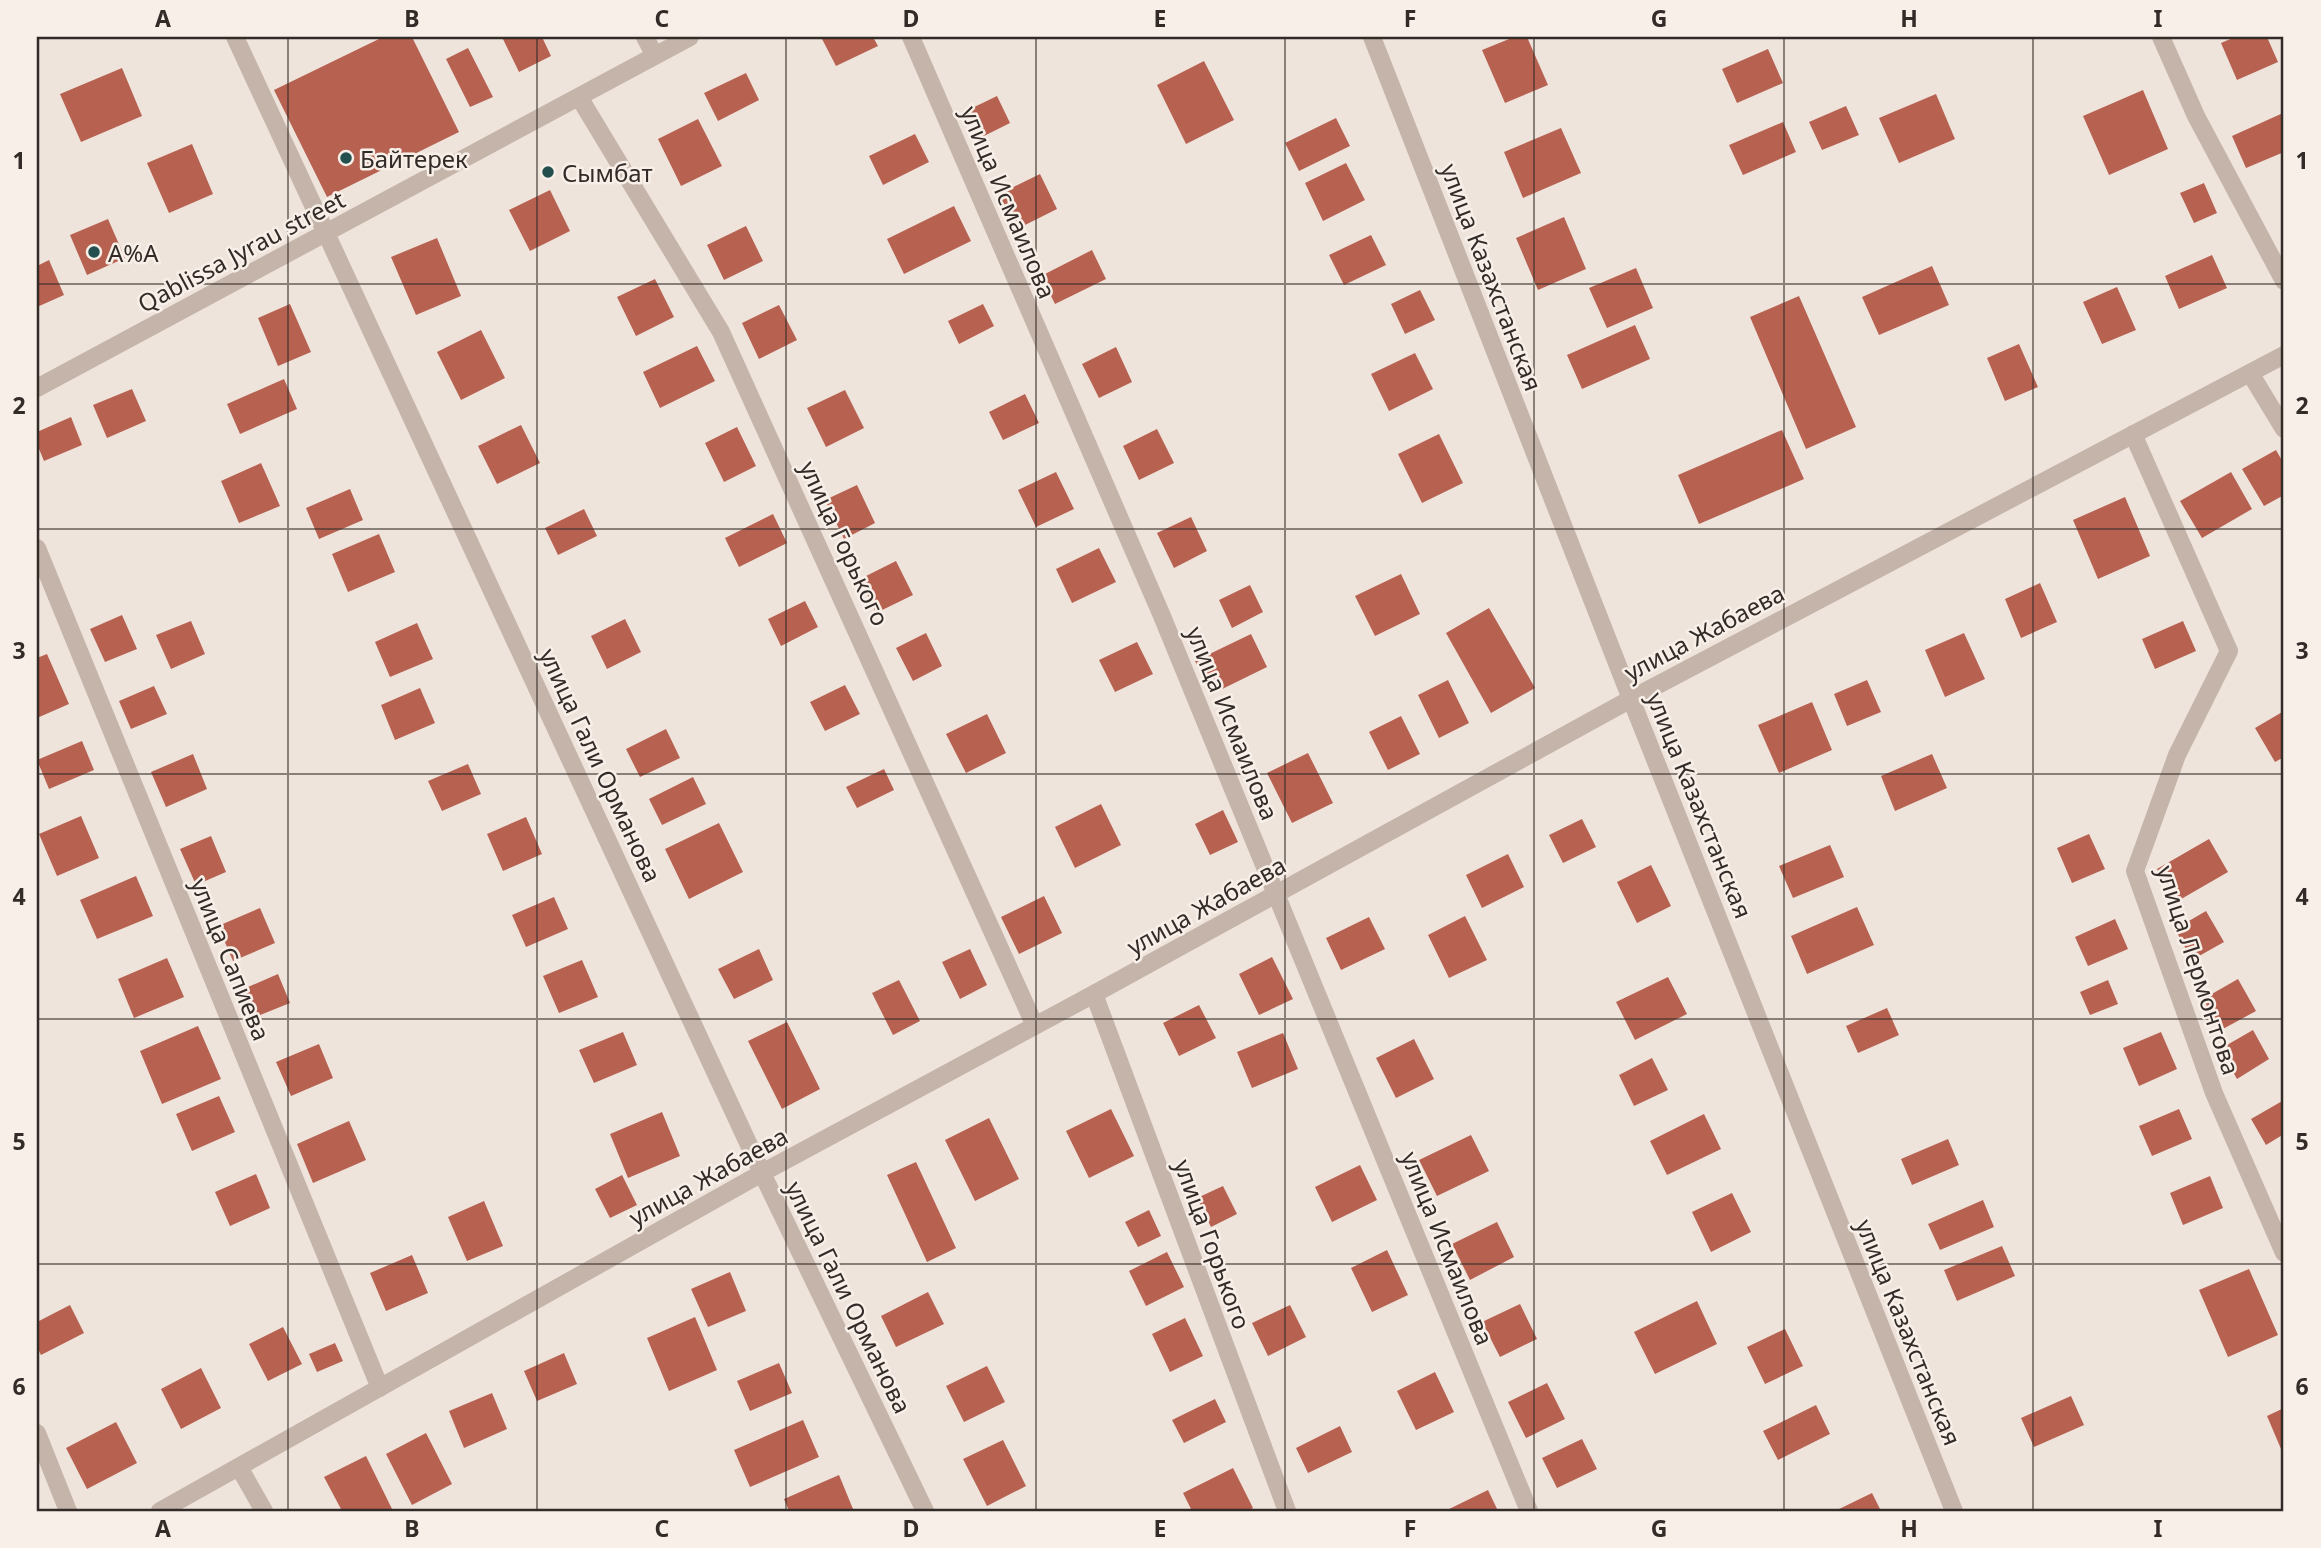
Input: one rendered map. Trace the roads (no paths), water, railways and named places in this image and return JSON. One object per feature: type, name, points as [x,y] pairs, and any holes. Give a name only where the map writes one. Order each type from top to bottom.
[{"type":"street","name":"улица Гали Орманова","points":[[235,37],[762,1173],[925,1511]]},
{"type":"street","points":[[645,37],[655,56]]},
{"type":"street","name":"Qablissa Jyrau street","points":[[37,388],[690,37]]},
{"type":"street","name":"улица Исмаилова","points":[[911,37],[1162,616],[1530,1511]]},
{"type":"street","name":"улица Казахстанская","points":[[1372,37],[1631,699],[1954,1511]]},
{"type":"street","points":[[2161,37],[2196,116],[2284,281]]},
{"type":"street","name":"улица Горького","points":[[579,97],[721,332],[1035,1026]]},
{"type":"street","name":"улица Жабаева","points":[[160,1511],[762,1173],[1631,699],[2284,355]]},
{"type":"street","points":[[2250,373],[2284,429]]},
{"type":"street","name":"улица Лермонтова","points":[[2133,434],[2229,651],[2177,755],[2135,872],[2214,1093],[2284,1253]]},
{"type":"street","name":"улица Сапиева","points":[[37,548],[380,1388]]},
{"type":"street","name":"улица Горького","points":[[1094,994],[1287,1511]]},
{"type":"street","points":[[37,1433],[68,1511]]},
{"type":"street","points":[[239,1467],[264,1511]]},
{"type":"place","name":"Байтерек","points":[[346,158]]},
{"type":"place","name":"Сымбат","points":[[548,172]]},
{"type":"place","name":"A%A","points":[[94,252]]}]
